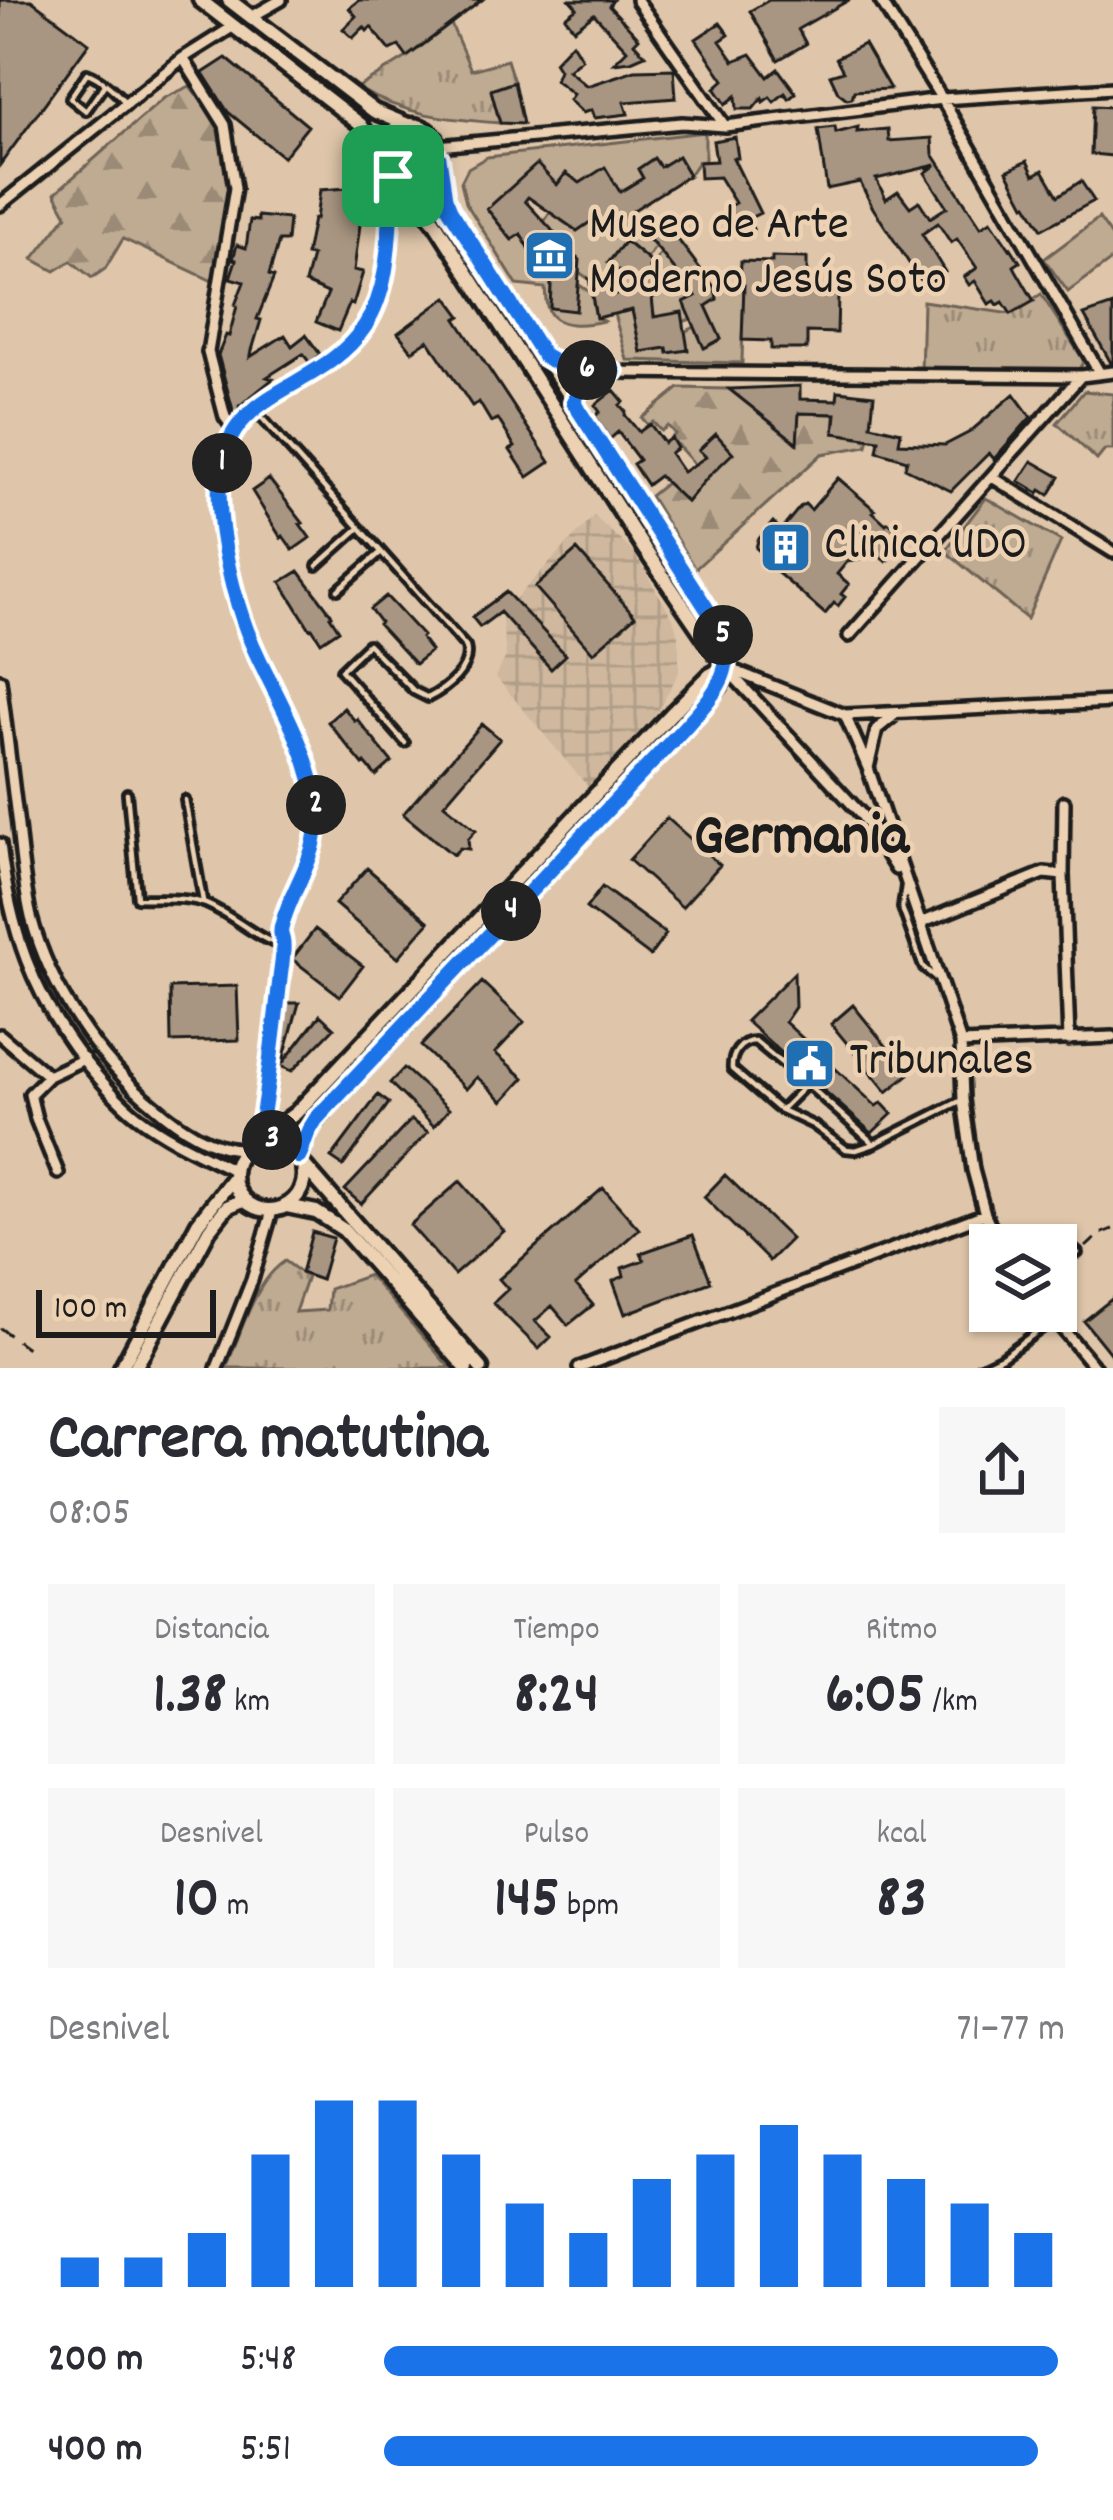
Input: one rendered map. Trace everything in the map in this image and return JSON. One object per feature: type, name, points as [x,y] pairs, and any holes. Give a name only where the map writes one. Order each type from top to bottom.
[{"type":"street","points":[[200,0],[361,125],[387,170],[434,220],[725,668],[861,814],[906,884]]},
{"type":"street","points":[[229,0],[374,111],[429,131],[439,152],[450,210],[724,637],[721,686],[316,1119],[301,1161],[302,1188],[287,1206]]},
{"type":"street","points":[[251,17],[281,0]]},
{"type":"street","points":[[638,0],[725,126]]},
{"type":"street","points":[[880,0],[1099,372]]},
{"type":"street","points":[[0,205],[183,58],[234,26]]},
{"type":"street","points":[[183,58],[225,125],[235,188],[208,352],[225,417],[233,428]]},
{"type":"street","points":[[439,152],[682,123],[725,126],[942,99],[1113,88]]},
{"type":"street","points":[[382,157],[388,135],[408,125]]},
{"type":"street","points":[[396,178],[421,181],[433,172],[439,152]]},
{"type":"street","points":[[258,1142],[283,946],[280,929],[311,860],[316,806],[295,735],[240,614],[224,542],[220,470],[233,428],[254,409],[337,359],[365,327],[385,275],[396,178]]},
{"type":"street","points":[[544,356],[575,370],[614,372],[1081,376],[1113,372]]},
{"type":"street","points":[[574,403],[584,382],[614,372]]},
{"type":"street","points":[[849,636],[1081,376]]},
{"type":"street","points":[[992,477],[1113,552]]},
{"type":"street","points":[[0,680],[27,898],[53,977],[90,1036],[148,1101],[168,1117],[232,1149],[258,1142],[296,1113],[710,675],[725,668],[845,715],[1113,701]]},
{"type":"street","points":[[868,768],[877,729],[896,714]]},
{"type":"street","points":[[845,715],[868,768],[961,1043],[973,1171],[991,1224]]},
{"type":"street","points":[[1064,802],[1069,1040]]},
{"type":"street","points":[[0,844],[8,901],[27,966],[84,1059],[135,1114],[233,1174],[243,1200],[256,1209],[287,1206],[316,1212],[337,1223],[466,1368]]},
{"type":"street","points":[[922,923],[1043,873],[1063,875]]},
{"type":"street","points":[[0,1035],[48,1076]]},
{"type":"street","points":[[961,1043],[1113,1037]]},
{"type":"street","points":[[58,1174],[30,1094],[48,1076],[84,1059]]},
{"type":"street","points":[[258,1142],[281,1142],[301,1161],[481,1368]]},
{"type":"street","points":[[121,1368],[198,1223],[233,1174],[244,1149]]},
{"type":"street","points":[[135,1368],[214,1222],[227,1207],[243,1200]]},
{"type":"street","points":[[217,1368],[252,1280],[272,1211]]},
{"type":"street","points":[[579,1368],[985,1214]]},
{"type":"street","points":[[1066,1332],[1095,1368]]},
{"type":"lane","points":[[106,85],[86,111],[70,98],[87,73],[106,85],[126,104]]},
{"type":"lane","points":[[254,409],[466,647],[469,656],[460,672],[428,698],[414,692],[368,644],[341,670],[404,743]]},
{"type":"lane","points":[[317,566],[359,528]]},
{"type":"lane","points":[[338,590],[381,552]]},
{"type":"lane","points":[[127,793],[137,898],[203,903],[238,920],[262,940],[283,946]]},
{"type":"lane","points":[[185,800],[203,903]]},
{"type":"lane","points":[[906,884],[902,908],[922,967],[940,982]]},
{"type":"lane","points":[[874,1144],[760,1043],[750,1041],[736,1050],[732,1069],[754,1090],[846,1149],[874,1144],[963,1100]]},
{"type":"lane","points":[[782,1109],[807,1084]]},
{"type":"lane","points":[[979,1368],[1002,1357],[1032,1332]]},
{"type":"path","points":[[1078,1253],[1113,1229]]},
{"type":"path","points":[[0,1328],[32,1352]]},
{"type":"shaded area","points":[[594,516],[633,552],[673,618],[679,639],[679,672],[658,711],[588,787],[496,677],[506,656],[501,614]]},
{"type":"green space","points":[[451,24],[471,70],[507,60],[514,82],[491,90],[500,123],[426,114],[357,88],[407,57]]},
{"type":"green space","points":[[190,86],[227,134],[235,188],[219,284],[123,239],[105,269],[92,278],[71,261],[55,271],[33,259],[67,215],[55,193],[164,98]]},
{"type":"green space","points":[[705,132],[705,161],[698,162],[689,175],[678,156],[660,167],[654,158],[638,169],[643,178],[620,192],[605,168],[583,185],[566,173],[557,185],[487,209],[511,239],[544,222],[560,197],[562,221],[577,231],[596,218],[607,227],[630,213],[655,247],[647,259],[625,241],[609,263],[647,288],[612,296],[579,272],[552,267],[550,307],[578,284],[600,299],[593,301],[596,317],[603,321],[572,324],[557,320],[546,304],[545,288],[517,285],[466,203],[461,182],[468,168],[487,157]]},
{"type":"green space","points":[[1099,218],[1113,238],[1113,259],[1068,292],[1044,259]]},
{"type":"green space","points":[[662,252],[711,296],[685,302],[691,319],[683,322],[655,321],[654,313],[646,314],[651,298],[657,296],[650,268]]},
{"type":"green space","points":[[744,285],[742,363],[627,360],[614,314],[632,310],[641,352],[695,327],[705,348],[721,339],[706,306],[717,299],[715,288]]},
{"type":"green space","points":[[1041,294],[1084,361],[1076,373],[921,374],[923,301],[1011,314]]},
{"type":"green space","points":[[679,388],[729,389],[796,443],[799,413],[835,414],[834,433],[856,430],[856,437],[869,437],[867,446],[822,454],[695,569],[650,496],[666,483],[687,502],[707,478],[671,438],[675,434],[668,426],[661,431],[642,418]]},
{"type":"green space","points":[[1084,391],[1113,394],[1113,450],[1105,450],[1097,460],[1057,423]]},
{"type":"green space","points":[[986,498],[1061,541],[1027,619],[945,551]]},
{"type":"green space","points":[[285,1261],[307,1277],[295,1312],[327,1310],[329,1289],[369,1275],[450,1368],[226,1368],[257,1295]]},
{"type":"building","points":[[0,0],[31,0],[89,43],[0,165]]},
{"type":"building","points":[[359,0],[482,0],[407,57],[399,46],[390,50],[371,27],[367,31],[364,27],[353,38],[343,29],[356,16],[349,8]]},
{"type":"building","points":[[570,0],[613,0],[609,6],[639,38],[634,43],[645,55],[614,63],[627,50],[594,14],[574,29],[565,17],[577,8]]},
{"type":"building","points":[[769,0],[849,0],[798,29],[806,44],[778,60],[750,11]]},
{"type":"building","points":[[720,23],[729,35],[720,41],[734,61],[751,54],[768,77],[778,69],[796,93],[789,99],[785,93],[774,102],[762,98],[753,109],[737,109],[736,96],[726,104],[715,88],[724,80],[696,39]]},
{"type":"building","points":[[572,43],[582,59],[568,70],[587,86],[635,70],[674,69],[676,98],[624,102],[628,114],[594,118],[591,110],[583,113],[569,100],[573,94],[555,80],[559,70],[554,62]]},
{"type":"building","points":[[864,44],[890,89],[854,91],[847,99],[830,75],[843,71],[836,58]]},
{"type":"building","points":[[226,58],[308,126],[283,157],[228,112],[203,73]]},
{"type":"building","points":[[514,82],[523,124],[500,123],[491,90]]},
{"type":"building","points":[[1093,106],[1113,107],[1113,156],[1091,154]]},
{"type":"building","points":[[835,127],[836,133],[858,127],[857,132],[888,129],[889,141],[932,138],[933,154],[981,227],[991,221],[1020,262],[1014,266],[1034,301],[1011,314],[1003,302],[989,304],[975,281],[969,285],[964,277],[977,268],[957,239],[951,243],[938,223],[922,234],[945,272],[924,286],[860,182],[827,189],[818,129]],"holes":[[[936,165],[925,173],[947,207],[930,218],[919,201],[910,207],[898,191],[886,199],[876,179]]]},
{"type":"building","points":[[735,137],[738,158],[733,158],[760,213],[748,219],[753,229],[739,236],[725,208],[735,203],[719,177],[700,178],[699,162],[716,161],[713,141]]},
{"type":"building","points":[[678,156],[689,175],[607,227],[596,218],[577,231],[528,197],[525,201],[580,260],[576,311],[550,308],[552,265],[540,270],[521,234],[512,240],[487,209],[537,164],[557,185],[566,173],[580,183],[605,167],[620,192],[643,178],[638,169],[654,158],[660,167]]},
{"type":"building","points":[[1027,161],[1034,175],[1043,170],[1058,196],[1081,181],[1094,201],[1042,229],[1007,171]]},
{"type":"building","points":[[361,187],[354,270],[363,272],[353,305],[350,303],[338,331],[316,322],[328,293],[305,283],[312,256],[306,255],[320,190]]},
{"type":"building","points":[[258,216],[289,219],[287,241],[279,241],[269,275],[274,277],[257,319],[261,320],[250,357],[285,335],[292,346],[306,335],[320,354],[310,363],[303,354],[267,377],[273,379],[234,414],[218,355],[229,336],[244,282],[230,278],[237,245],[246,248],[250,220],[258,221]]},
{"type":"building","points":[[666,224],[715,288],[717,299],[706,306],[721,339],[704,348],[684,302],[696,296],[647,236]]},
{"type":"building","points":[[625,241],[653,264],[658,296],[652,297],[654,317],[682,312],[688,350],[641,352],[632,310],[596,318],[589,279],[612,296],[641,289],[608,263]]},
{"type":"building","points":[[772,257],[807,258],[807,294],[838,295],[837,333],[807,332],[807,349],[771,349],[771,341],[742,340],[741,261],[772,262]]},
{"type":"building","points":[[447,297],[461,316],[456,319],[550,462],[528,477],[498,419],[491,422],[479,402],[472,406],[428,340],[412,351],[398,333]]},
{"type":"building","points":[[1113,305],[1113,363],[1111,363],[1084,315]]},
{"type":"building","points":[[800,386],[800,399],[837,400],[838,391],[874,395],[871,425],[901,432],[899,443],[945,445],[970,432],[1014,394],[1031,417],[994,459],[989,453],[951,491],[905,468],[907,460],[877,451],[879,440],[834,433],[836,414],[799,413],[797,443],[729,389]]},
{"type":"building","points":[[614,390],[639,432],[650,424],[664,443],[671,438],[677,448],[670,453],[683,472],[706,457],[699,450],[716,434],[733,453],[687,502],[659,476],[647,485],[633,464],[639,460],[618,432],[610,439],[595,416],[600,412],[595,405]]},
{"type":"building","points":[[1032,461],[1060,477],[1049,495],[1019,481]]},
{"type":"building","name":"Clinica UDO","points":[[838,478],[907,539],[886,562],[869,547],[859,560],[847,562],[837,574],[849,584],[841,594],[845,597],[825,614],[756,548],[773,522],[781,530],[800,507],[805,504],[811,510]]},
{"type":"building","points":[[269,479],[310,538],[293,550],[252,491]]},
{"type":"building","points":[[577,550],[635,616],[593,653],[535,587]]},
{"type":"building","points":[[299,571],[339,630],[321,642],[281,582]]},
{"type":"building","points":[[506,592],[566,655],[551,669],[500,612],[480,627],[472,617]]},
{"type":"building","points":[[386,596],[431,651],[415,664],[370,609]]},
{"type":"building","points":[[344,708],[392,762],[376,776],[328,722]]},
{"type":"building","points":[[482,724],[500,739],[444,804],[476,830],[468,839],[469,849],[460,848],[453,855],[403,814]]},
{"type":"building","points":[[667,818],[720,865],[682,907],[629,860]]},
{"type":"building","points":[[367,868],[429,922],[398,958],[335,904]]},
{"type":"building","points":[[602,887],[666,934],[650,956],[586,908]]},
{"type":"building","points":[[315,929],[363,966],[340,996],[292,959]]},
{"type":"building","name":"Tribunales","points":[[794,973],[795,1007],[785,1022],[876,1106],[882,1103],[892,1114],[872,1133],[746,1021]]},
{"type":"building","points":[[482,982],[524,1022],[495,1053],[524,1078],[503,1101],[477,1077],[466,1089],[421,1046]]},
{"type":"building","points":[[237,986],[239,1040],[171,1042],[170,988]]},
{"type":"building","points":[[286,1003],[299,1003],[282,1064],[320,1015],[334,1028],[292,1071],[278,1065]]},
{"type":"building","points":[[853,1005],[909,1074],[887,1092],[831,1024]]},
{"type":"building","points":[[404,1068],[449,1109],[434,1126],[390,1083]]},
{"type":"building","points":[[378,1095],[389,1103],[343,1166],[331,1158]]},
{"type":"building","points":[[411,1120],[428,1132],[361,1204],[345,1190]]},
{"type":"building","points":[[725,1175],[791,1239],[769,1261],[704,1197]]},
{"type":"building","points":[[460,1181],[504,1231],[454,1275],[410,1225]]},
{"type":"building","points":[[603,1188],[639,1229],[576,1285],[593,1305],[568,1325],[552,1306],[535,1321],[551,1337],[539,1349],[493,1303],[508,1289],[499,1279]]},
{"type":"building","points":[[312,1232],[333,1238],[321,1280],[301,1273]]},
{"type":"building","points":[[693,1235],[711,1282],[625,1314],[613,1281],[624,1276],[622,1268],[644,1260],[641,1253]]},
{"type":"building","points":[[1113,1298],[1113,1357],[1084,1321]]},
{"type":"place","name":"Museo de Arte Moderno Jesús Soto","points":[[550,255]]},
{"type":"place","name":"Clinica UDO","points":[[785,547]]},
{"type":"place","name":"Tribunales","points":[[810,1063]]},
{"type":"district","name":"Germania","points":[[801,840]]},
{"type":"route","points":[[439,158],[450,210],[544,356],[575,370],[614,372],[584,382],[574,403],[718,626],[724,637],[725,668],[721,686],[685,727],[316,1119],[299,1157],[281,1142],[258,1142],[279,988],[280,929],[311,860],[316,806],[295,735],[240,614],[224,542],[220,470],[233,428],[256,406],[337,359],[365,327],[385,275],[393,176],[406,182],[421,181],[433,172],[439,158]]}]
